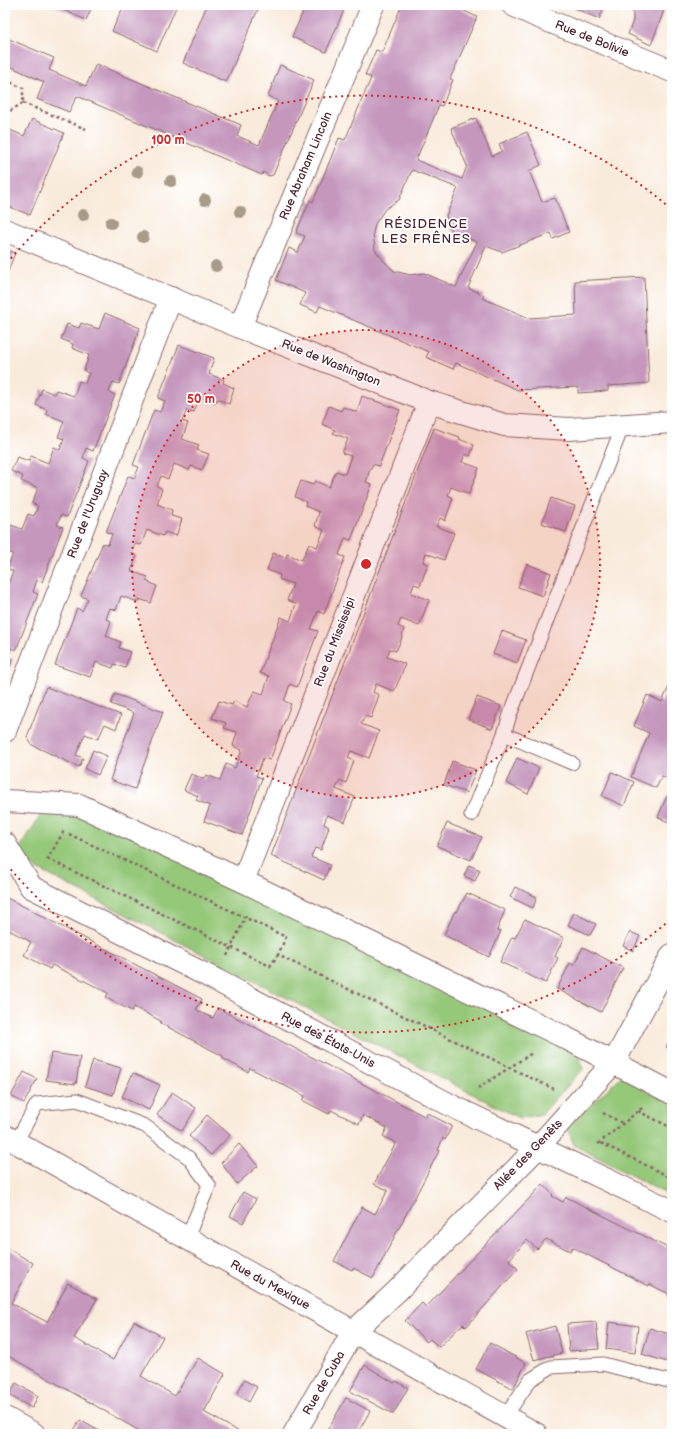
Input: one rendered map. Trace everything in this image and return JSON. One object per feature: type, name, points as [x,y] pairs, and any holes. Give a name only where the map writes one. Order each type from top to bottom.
[{"type":"street","name":"Rue Abraham Lincoln","points":[[240,327],[373,5]]},
{"type":"street","name":"Rue de Bolivie","points":[[513,5],[535,10],[672,71]]},
{"type":"street","name":"Rue de Washington","points":[[5,230],[240,327],[428,402],[504,425],[569,429],[672,422]]},
{"type":"street","name":"Rue de l'Uruguay","points":[[5,731],[171,298]]},
{"type":"street","name":"Rue du Mississipi","points":[[251,886],[428,402]]},
{"type":"street","points":[[5,801],[79,805],[560,1035],[669,1091]]},
{"type":"street","points":[[5,844],[31,887]]},
{"type":"street","name":"Rue des États-Unis","points":[[31,887],[216,980],[452,1106],[537,1148],[672,1211]]},
{"type":"street","name":"Allée des Genêts","points":[[353,1332],[397,1291],[537,1148],[614,1062],[672,955]]},
{"type":"street","name":"Rue du Mexique","points":[[11,1139],[536,1434]]},
{"type":"street","name":"Rue de Cuba","points":[[294,1434],[353,1332]]},
{"type":"street","points":[[5,1418],[34,1434]]},
{"type":"lane","points":[[471,815],[624,425]]},
{"type":"lane","points":[[504,734],[572,763]]},
{"type":"lane","points":[[11,1139],[37,1104],[77,1100],[145,1126],[188,1158],[209,1185],[187,1238]]},
{"type":"lane","points":[[505,1417],[530,1380],[550,1367],[603,1364],[672,1382]]},
{"type":"path","points":[[5,80],[23,88],[23,103]]},
{"type":"path","points":[[5,114],[23,103]]},
{"type":"path","points":[[23,103],[86,129]]},
{"type":"path","points":[[31,887],[79,805]]},
{"type":"path","points":[[48,859],[270,966],[278,955],[286,937],[245,919],[64,831]]},
{"type":"path","points":[[216,980],[245,919],[251,886]]},
{"type":"path","points":[[278,955],[624,1124]]},
{"type":"path","points":[[452,1106],[509,1067],[560,1035]]},
{"type":"path","points":[[573,1164],[624,1124],[638,1111],[669,1091]]},
{"type":"path","points":[[638,1111],[672,1128]]},
{"type":"path","points":[[600,1142],[672,1178]]},
{"type":"green space","points":[[44,810],[84,813],[577,1048],[583,1069],[542,1114],[519,1118],[24,862],[18,851]]},
{"type":"green space","points":[[626,1072],[672,1097],[672,1197],[574,1145],[567,1127]]},
{"type":"building","points":[[5,5],[10,5],[5,16]]},
{"type":"building","points":[[52,5],[93,5],[86,20]]},
{"type":"building","points":[[124,5],[177,5],[157,51],[112,31]]},
{"type":"building","points":[[207,5],[260,5],[226,82],[183,63]]},
{"type":"building","points":[[306,5],[346,5],[326,52],[292,37]]},
{"type":"building","points":[[402,5],[452,5],[477,17],[450,79],[453,80],[442,106],[439,105],[416,160],[462,179],[467,166],[451,128],[476,118],[492,156],[502,151],[499,144],[527,132],[541,165],[529,171],[542,202],[555,198],[569,232],[553,239],[551,233],[502,252],[486,246],[468,288],[484,295],[482,298],[529,318],[576,315],[575,281],[644,277],[649,383],[608,386],[608,391],[578,393],[578,387],[518,390],[456,363],[453,369],[426,357],[429,352],[320,306],[317,312],[300,305],[305,293],[276,280],[289,248],[298,252],[305,236],[296,233],[310,200],[313,202],[339,138],[345,140],[371,78],[365,75],[376,50],[382,52]],"holes":[[[412,170],[458,188],[446,216],[451,231],[477,242],[456,287],[424,273],[410,275],[394,271],[375,250],[373,233],[375,224],[385,209],[399,200]]]},
{"type":"building","points":[[568,5],[605,5],[599,19]]},
{"type":"building","points":[[633,5],[666,5],[651,45],[628,34],[633,21]]},
{"type":"building","points":[[9,39],[54,58],[49,70],[86,86],[96,64],[241,125],[237,136],[259,145],[278,101],[268,96],[280,65],[314,80],[273,175],[269,176],[263,172],[262,175],[77,96],[69,112],[37,99],[44,82],[5,64],[5,49]]},
{"type":"building","points":[[32,119],[64,133],[30,215],[5,205],[7,170],[5,170],[5,128],[24,136]]},
{"type":"building","points":[[5,249],[15,253],[5,279]]},
{"type":"building","points":[[105,313],[140,328],[119,384],[113,382],[109,392],[115,395],[93,451],[86,448],[83,458],[89,461],[67,517],[61,515],[57,525],[63,527],[42,582],[37,580],[33,592],[38,594],[16,650],[11,648],[8,658],[13,659],[5,679],[5,581],[9,582],[13,571],[7,569],[13,554],[5,551],[5,523],[22,529],[28,514],[34,516],[38,506],[32,503],[38,488],[21,481],[23,476],[11,471],[17,457],[29,461],[31,456],[48,463],[54,447],[60,450],[64,439],[58,437],[64,421],[46,414],[47,410],[36,405],[42,389],[54,394],[56,390],[74,396],[79,381],[85,383],[89,373],[84,371],[89,355],[72,348],[73,344],[61,339],[67,324],[79,328],[81,323],[99,329]]},
{"type":"building","points":[[179,345],[214,358],[209,374],[224,380],[223,383],[234,388],[229,404],[217,399],[216,403],[200,397],[194,412],[187,410],[182,421],[188,423],[182,439],[199,445],[197,450],[209,454],[202,470],[191,466],[189,470],[174,464],[168,479],[161,476],[157,486],[162,489],[157,504],[172,510],[171,516],[182,519],[179,528],[176,536],[165,532],[163,536],[147,530],[141,545],[135,544],[131,553],[137,556],[131,571],[148,577],[146,581],[157,586],[151,603],[139,599],[138,602],[121,596],[116,610],[110,608],[106,619],[111,621],[106,636],[121,642],[119,648],[130,652],[125,668],[114,664],[113,668],[96,662],[90,677],[55,665],[77,608],[82,611],[88,599],[81,596],[103,543],[108,545],[112,534],[106,532],[128,476],[135,478],[139,467],[133,465],[154,410],[160,412],[165,401],[158,398]]},
{"type":"building","points":[[362,396],[400,410],[379,466],[373,464],[369,472],[366,482],[372,484],[351,540],[345,538],[339,555],[345,557],[324,614],[318,611],[311,629],[318,631],[297,687],[290,684],[284,701],[291,704],[270,760],[263,758],[256,776],[262,778],[242,835],[204,821],[210,806],[196,800],[198,796],[184,790],[191,774],[204,779],[206,775],[220,780],[226,764],[235,768],[242,750],[233,746],[237,732],[224,728],[226,723],[212,718],[219,701],[232,705],[234,701],[247,707],[254,691],[263,694],[269,676],[260,673],[281,617],[290,621],[296,604],[287,600],[293,584],[279,579],[280,575],[267,570],[273,553],[286,558],[287,554],[302,560],[309,544],[317,547],[324,530],[315,526],[319,512],[305,506],[306,502],[295,497],[301,481],[313,485],[315,481],[329,487],[336,471],[345,474],[351,456],[342,453],[348,439],[333,433],[335,430],[322,424],[329,406],[341,411],[343,407],[357,412]]},
{"type":"building","points":[[434,428],[460,437],[459,439],[474,445],[470,456],[465,454],[462,462],[479,468],[469,494],[451,487],[448,495],[453,498],[445,521],[440,518],[436,526],[454,533],[444,560],[426,553],[423,562],[428,564],[420,586],[414,584],[411,593],[429,600],[419,626],[401,619],[398,626],[404,629],[401,640],[396,651],[390,649],[387,657],[405,664],[400,678],[394,691],[376,684],[373,692],[379,695],[371,718],[365,716],[361,724],[379,731],[369,758],[351,751],[348,758],[354,761],[346,783],[340,780],[336,789],[355,797],[345,822],[327,815],[324,824],[329,827],[321,850],[315,848],[311,857],[330,865],[324,880],[271,856]]},
{"type":"building","points":[[551,498],[575,506],[566,532],[542,523]]},
{"type":"building","points":[[527,564],[551,573],[543,596],[518,587]]},
{"type":"building","points":[[502,631],[526,640],[517,663],[493,654]]},
{"type":"building","points":[[672,680],[672,769],[668,778],[662,776],[656,788],[631,777],[649,733],[634,726],[647,695],[662,702]]},
{"type":"building","points":[[46,687],[121,715],[116,729],[105,724],[98,739],[85,734],[76,755],[83,758],[79,767],[32,745],[27,737]]},
{"type":"building","points":[[115,694],[163,712],[135,789],[110,780],[134,713],[111,704]]},
{"type":"building","points":[[477,697],[501,706],[492,729],[468,719]]},
{"type":"building","points":[[93,750],[107,756],[98,775],[85,769]]},
{"type":"building","points":[[517,758],[539,768],[528,794],[506,783]]},
{"type":"building","points":[[452,761],[476,770],[467,793],[444,785]]},
{"type":"building","points":[[612,772],[634,782],[624,806],[602,796]]},
{"type":"building","points":[[667,796],[672,799],[672,824],[658,817]]},
{"type":"building","points":[[447,823],[482,837],[471,860],[437,846]]},
{"type":"building","points":[[469,865],[480,870],[475,881],[464,876]]},
{"type":"building","points":[[515,887],[537,897],[533,908],[510,897]]},
{"type":"building","points":[[467,893],[505,910],[497,930],[501,931],[489,957],[444,935],[455,911],[457,912]]},
{"type":"building","points":[[5,897],[202,999],[196,1009],[200,1012],[213,1018],[218,1008],[426,1117],[427,1113],[452,1126],[445,1140],[443,1138],[438,1150],[439,1151],[373,1278],[334,1261],[362,1207],[375,1214],[388,1190],[374,1184],[396,1143],[383,1136],[387,1128],[363,1115],[359,1124],[331,1110],[329,1114],[302,1100],[305,1096],[250,1068],[248,1072],[222,1058],[223,1056],[160,1023],[161,1021],[134,1007],[132,1011],[106,998],[108,993],[52,965],[50,969],[24,955],[31,942],[7,929],[5,934]]},
{"type":"building","points":[[574,913],[596,924],[590,935],[568,925]]},
{"type":"building","points":[[525,919],[564,938],[555,956],[558,958],[546,983],[500,962],[512,937],[515,938]]},
{"type":"building","points":[[630,932],[640,936],[633,951],[623,946]]},
{"type":"building","points":[[583,947],[623,968],[601,1012],[557,989],[570,963],[574,965]]},
{"type":"building","points":[[672,1035],[672,1050],[666,1047]]},
{"type":"building","points":[[51,1053],[80,1057],[76,1084],[46,1080]]},
{"type":"building","points":[[93,1060],[121,1068],[113,1095],[85,1086]]},
{"type":"building","points":[[24,1072],[37,1079],[24,1103],[11,1096]]},
{"type":"building","points":[[133,1073],[160,1085],[149,1110],[122,1097]]},
{"type":"building","points":[[172,1092],[196,1108],[182,1131],[157,1115]]},
{"type":"building","points":[[207,1115],[230,1135],[211,1155],[189,1136]]},
{"type":"building","points":[[239,1144],[258,1166],[237,1184],[221,1163]]},
{"type":"building","points":[[543,1184],[553,1195],[552,1196],[563,1202],[566,1197],[672,1250],[672,1298],[668,1296],[669,1294],[649,1284],[649,1286],[572,1247],[570,1251],[546,1239],[537,1249],[527,1240],[509,1260],[518,1269],[466,1327],[463,1324],[439,1347],[430,1339],[427,1342],[405,1321],[422,1303],[426,1307]]},
{"type":"building","points":[[243,1192],[256,1199],[243,1223],[230,1216]]},
{"type":"building","points":[[7,1248],[33,1263],[11,1303],[47,1322],[68,1283],[97,1299],[74,1338],[113,1360],[134,1321],[163,1337],[141,1376],[175,1396],[198,1358],[225,1374],[204,1412],[243,1434],[145,1434],[5,1354],[5,1252]]},
{"type":"building","points":[[596,1322],[599,1349],[569,1351],[567,1324]]},
{"type":"building","points":[[609,1322],[638,1326],[635,1353],[606,1349]]},
{"type":"building","points":[[555,1326],[562,1353],[534,1360],[526,1334]]},
{"type":"building","points":[[650,1328],[672,1335],[672,1357],[670,1363],[642,1354]]},
{"type":"building","points":[[490,1343],[526,1363],[513,1389],[476,1369]]},
{"type":"building","points":[[365,1365],[394,1383],[396,1381],[408,1388],[393,1414],[350,1391]]},
{"type":"building","points":[[244,1380],[257,1387],[249,1402],[237,1394]]},
{"type":"building","points":[[16,1383],[38,1396],[32,1408],[9,1395]]},
{"type":"building","points":[[346,1398],[370,1411],[357,1434],[325,1434]]},
{"type":"building","points":[[80,1420],[105,1434],[77,1434],[73,1432]]},
{"type":"district","name":"RÉSIDENCE LES FRÊNES","points":[[426,232]]}]
